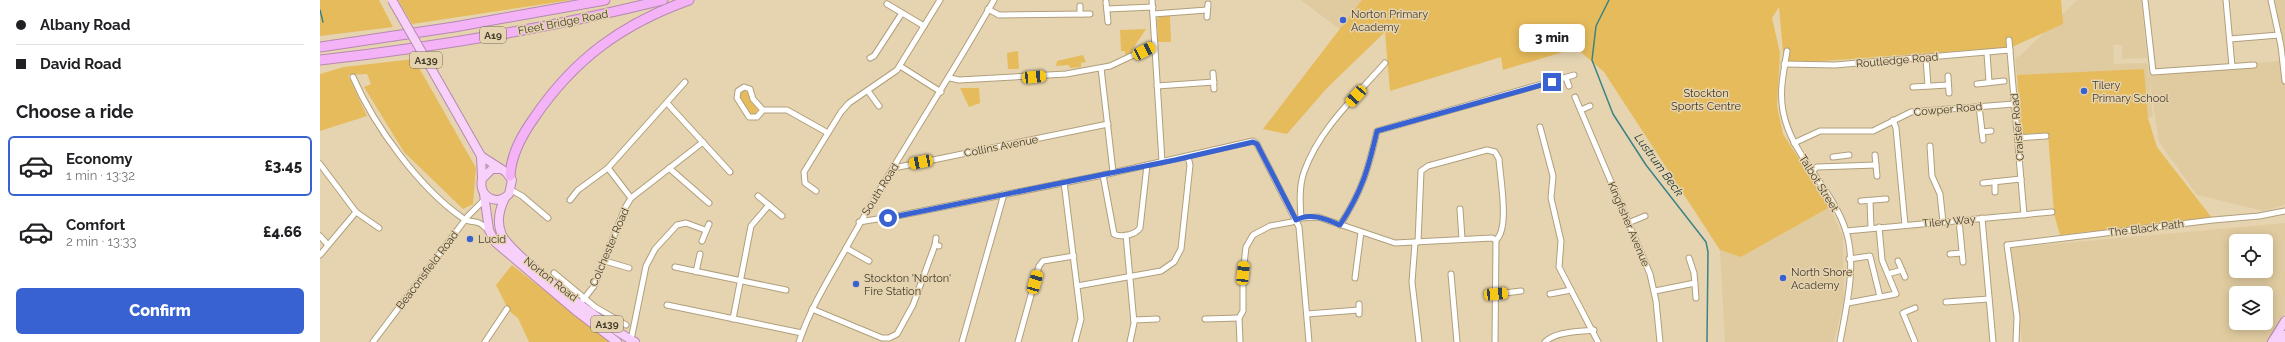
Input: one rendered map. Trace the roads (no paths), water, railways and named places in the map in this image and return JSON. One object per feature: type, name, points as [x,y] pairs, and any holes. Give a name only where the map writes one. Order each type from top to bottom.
[{"type":"highway","name":"Fleet Bridge Road","points":[[320,46],[454,27],[605,0]]},
{"type":"highway","name":"Fleet Bridge Road","points":[[320,60],[455,42],[562,23],[663,0]]},
{"type":"highway","points":[[510,176],[514,153],[525,132],[549,96],[571,70],[597,47],[621,31],[672,6],[689,0]]},
{"type":"main road","name":"A139","points":[[392,0],[481,156],[481,184],[484,197]]},
{"type":"main road","name":"A139","points":[[481,156],[510,176]]},
{"type":"main road","points":[[482,179],[488,171],[502,170]]},
{"type":"main road","points":[[510,176],[512,180],[511,190]]},
{"type":"main road","name":"A139","points":[[505,198],[511,190]]},
{"type":"main road","points":[[484,197],[492,199],[505,198]]},
{"type":"main road","name":"Norton Road","points":[[484,197],[489,230],[496,242],[506,253],[575,310],[617,342]]},
{"type":"main road","name":"Norton Road","points":[[505,198],[499,211],[499,226],[508,243],[583,301],[616,331],[633,341]]},
{"type":"main road","points":[[2272,342],[2285,322]]},
{"type":"main road","points":[[2280,342],[2285,335]]},
{"type":"street","points":[[816,191],[805,183],[803,177],[828,133],[845,108],[897,70],[940,0]]},
{"type":"street","name":"South Road","points":[[799,342],[812,309],[859,222],[950,78],[994,0]]},
{"type":"street","points":[[1152,0],[1162,162]]},
{"type":"street","points":[[2145,0],[2153,72],[2254,65]]},
{"type":"street","points":[[2226,0],[2232,66]]},
{"type":"street","points":[[2271,0],[2279,35],[2285,81]]},
{"type":"street","points":[[1106,2],[1108,22]]},
{"type":"street","points":[[887,4],[924,26]]},
{"type":"street","points":[[1080,6],[1080,14]]},
{"type":"street","points":[[1107,9],[1152,7]]},
{"type":"street","points":[[1153,14],[1208,7],[1208,17]]},
{"type":"street","points":[[988,10],[999,15],[1090,14]]},
{"type":"street","points":[[870,58],[874,56],[902,13]]},
{"type":"street","points":[[2230,39],[2279,35]]},
{"type":"street","name":"Craister Road","points":[[2009,40],[2024,215]]},
{"type":"street","points":[[950,78],[959,80],[1034,77],[1101,68],[1121,62],[1155,45]]},
{"type":"street","name":"Talbot Street","points":[[1788,50],[1784,64],[1781,87],[1783,110],[1794,143],[1834,205],[1846,230],[1849,259],[1848,303],[1840,342]]},
{"type":"street","name":"Routledge Road","points":[[1784,64],[1827,66],[2010,50]]},
{"type":"street","points":[[1987,53],[1989,82]]},
{"type":"street","points":[[1926,58],[1928,86]]},
{"type":"street","points":[[1309,342],[1299,228],[1301,182],[1310,159],[1327,129],[1385,63]]},
{"type":"street","points":[[900,66],[941,92]]},
{"type":"street","points":[[1101,68],[1113,172]]},
{"type":"street","points":[[1213,72],[1214,89]]},
{"type":"street","points":[[1340,225],[1355,201],[1367,174],[1377,131],[1574,75]]},
{"type":"street","points":[[1948,76],[1949,93]]},
{"type":"street","points":[[353,78],[368,107],[400,155],[434,192],[465,220],[478,222],[489,230]]},
{"type":"street","points":[[1566,78],[1569,86]]},
{"type":"street","points":[[1977,84],[2004,81]]},
{"type":"street","points":[[571,196],[608,168],[685,82]]},
{"type":"street","points":[[1157,86],[1214,82]]},
{"type":"street","points":[[1913,87],[1948,84]]},
{"type":"street","points":[[763,110],[753,99],[750,89],[744,87],[738,91],[737,98],[749,117],[757,117],[763,110],[774,108],[787,110],[828,133]]},
{"type":"street","points":[[868,90],[879,106]]},
{"type":"street","name":"Kingfisher Avenue","points":[[1575,97],[1650,274],[1655,291],[1660,342]]},
{"type":"street","points":[[666,103],[730,172]]},
{"type":"street","name":"Cowper Road","points":[[1794,143],[1820,131],[1873,131],[1911,112],[2014,104]]},
{"type":"street","points":[[1581,110],[1590,106]]},
{"type":"street","points":[[1979,106],[1983,140]]},
{"type":"street","points":[[1893,120],[1896,128],[1905,225]]},
{"type":"street","name":"Collins Avenue","points":[[894,168],[1108,124]]},
{"type":"street","points":[[1540,126],[1553,176],[1551,198],[1561,241],[1559,267],[1594,330],[1598,342]]},
{"type":"street","points":[[1982,132],[1991,131]]},
{"type":"street","points":[[2018,138],[2046,136]]},
{"type":"street","name":"Colchester Road","points":[[575,310],[594,286],[625,208],[631,198],[703,142]]},
{"type":"street","points":[[859,222],[902,216],[1188,157],[1248,142],[1257,144],[1299,219]]},
{"type":"street","points":[[1930,146],[1932,176],[1940,194],[1943,222]]},
{"type":"street","points":[[1419,342],[1412,282],[1417,242],[1421,171],[1428,166],[1487,150],[1495,152],[1499,159],[1504,222],[1500,237],[1496,240],[1495,342]]},
{"type":"street","points":[[1834,157],[1849,155]]},
{"type":"street","points":[[1875,155],[1877,176]]},
{"type":"street","points":[[1841,156],[1841,167]]},
{"type":"street","points":[[1077,286],[1166,269],[1174,262],[1180,254],[1190,165],[1188,157]]},
{"type":"street","points":[[320,164],[356,212],[379,228]]},
{"type":"street","points":[[1103,174],[1114,234],[1126,235],[1136,232],[1140,228],[1147,165]]},
{"type":"street","points":[[1812,171],[1817,167],[1876,165]]},
{"type":"street","points":[[608,168],[631,198]]},
{"type":"street","points":[[670,168],[708,203]]},
{"type":"street","points":[[1983,183],[2021,179]]},
{"type":"street","points":[[1064,182],[1081,319],[1075,342]]},
{"type":"street","points":[[1995,182],[1996,192]]},
{"type":"street","points":[[511,190],[522,196],[548,218]]},
{"type":"street","points":[[962,342],[1004,194]]},
{"type":"street","points":[[758,196],[782,216]]},
{"type":"street","name":"Beaconsfield Road","points":[[373,342],[484,197]]},
{"type":"street","points":[[1861,201],[1886,199]]},
{"type":"street","points":[[1870,200],[1871,228]]},
{"type":"street","points":[[733,319],[751,226],[769,205]]},
{"type":"street","points":[[1460,209],[1462,239]]},
{"type":"street","name":"The Black Path","points":[[2016,342],[2017,317],[2007,245],[2213,220],[2259,216],[2285,211]]},
{"type":"street","points":[[320,254],[356,212]]},
{"type":"street","name":"Tilery Way","points":[[1846,230],[2052,212]]},
{"type":"street","points":[[1628,223],[1645,216]]},
{"type":"street","points":[[1240,342],[1239,318],[1243,311],[1245,255],[1250,238],[1264,228],[1299,219],[1322,218],[1395,243],[1492,238],[1496,240]]},
{"type":"street","points":[[1982,218],[1992,342]]},
{"type":"street","points":[[1959,220],[1963,262]]},
{"type":"street","points":[[633,341],[646,266],[655,249],[677,225],[686,223],[705,230]]},
{"type":"street","points":[[702,241],[705,230],[709,224]]},
{"type":"street","points":[[1848,303],[1896,294],[1882,260],[1879,228]]},
{"type":"street","points":[[1355,278],[1361,232]]},
{"type":"street","points":[[1126,235],[1134,320],[1130,342]]},
{"type":"street","points":[[320,236],[328,245]]},
{"type":"street","points":[[812,309],[882,338],[893,337],[897,334],[913,304],[937,245],[936,238]]},
{"type":"street","points":[[846,248],[869,261]]},
{"type":"street","points":[[1950,254],[1962,252]]},
{"type":"street","points":[[696,272],[700,254]]},
{"type":"street","points":[[1018,342],[1039,266],[1043,261],[1074,256]]},
{"type":"street","points":[[1849,259],[1870,256],[1880,297]]},
{"type":"street","points":[[1689,258],[1695,282],[1696,298]]},
{"type":"street","points":[[605,261],[629,268]]},
{"type":"street","points":[[1898,261],[1905,277]]},
{"type":"street","points":[[675,267],[786,290]]},
{"type":"street","points":[[1888,274],[1902,270]]},
{"type":"street","points":[[554,273],[583,301],[626,325]]},
{"type":"street","points":[[1451,274],[1457,342]]},
{"type":"street","points":[[1655,291],[1695,282]]},
{"type":"street","points":[[1550,294],[1571,290]]},
{"type":"street","points":[[1496,294],[1521,291]]},
{"type":"street","points":[[1946,302],[1989,299]]},
{"type":"street","points":[[667,305],[802,333]]},
{"type":"street","points":[[1915,308],[1903,312],[1915,342]]},
{"type":"street","points":[[485,342],[507,309]]},
{"type":"street","points":[[1307,314],[1359,309]]},
{"type":"street","points":[[1205,319],[1239,318]]},
{"type":"street","points":[[1134,320],[1157,319]]},
{"type":"street","points":[[1545,342],[1550,338],[1566,334],[1594,330]]},
{"type":"waterway","name":"Lustrum Beck","points":[[1609,0],[1596,26],[1592,60],[1613,114],[1646,165],[1706,242],[1708,252],[1707,342]]},
{"type":"waterway","points":[[320,10],[323,22]]},
{"type":"place","name":"Norton Primary Academy","points":[[1343,20]]},
{"type":"place","name":"Tilery Primary School","points":[[2084,91]]},
{"type":"place","name":"Lucid","points":[[470,239]]},
{"type":"place","name":"North Shore Academy","points":[[1783,278]]},
{"type":"place","name":"Stockton 'Norton' Fire Station","points":[[856,284]]},
{"type":"park label","name":"Stockton Sports Centre","points":[[1706,99]]}]
